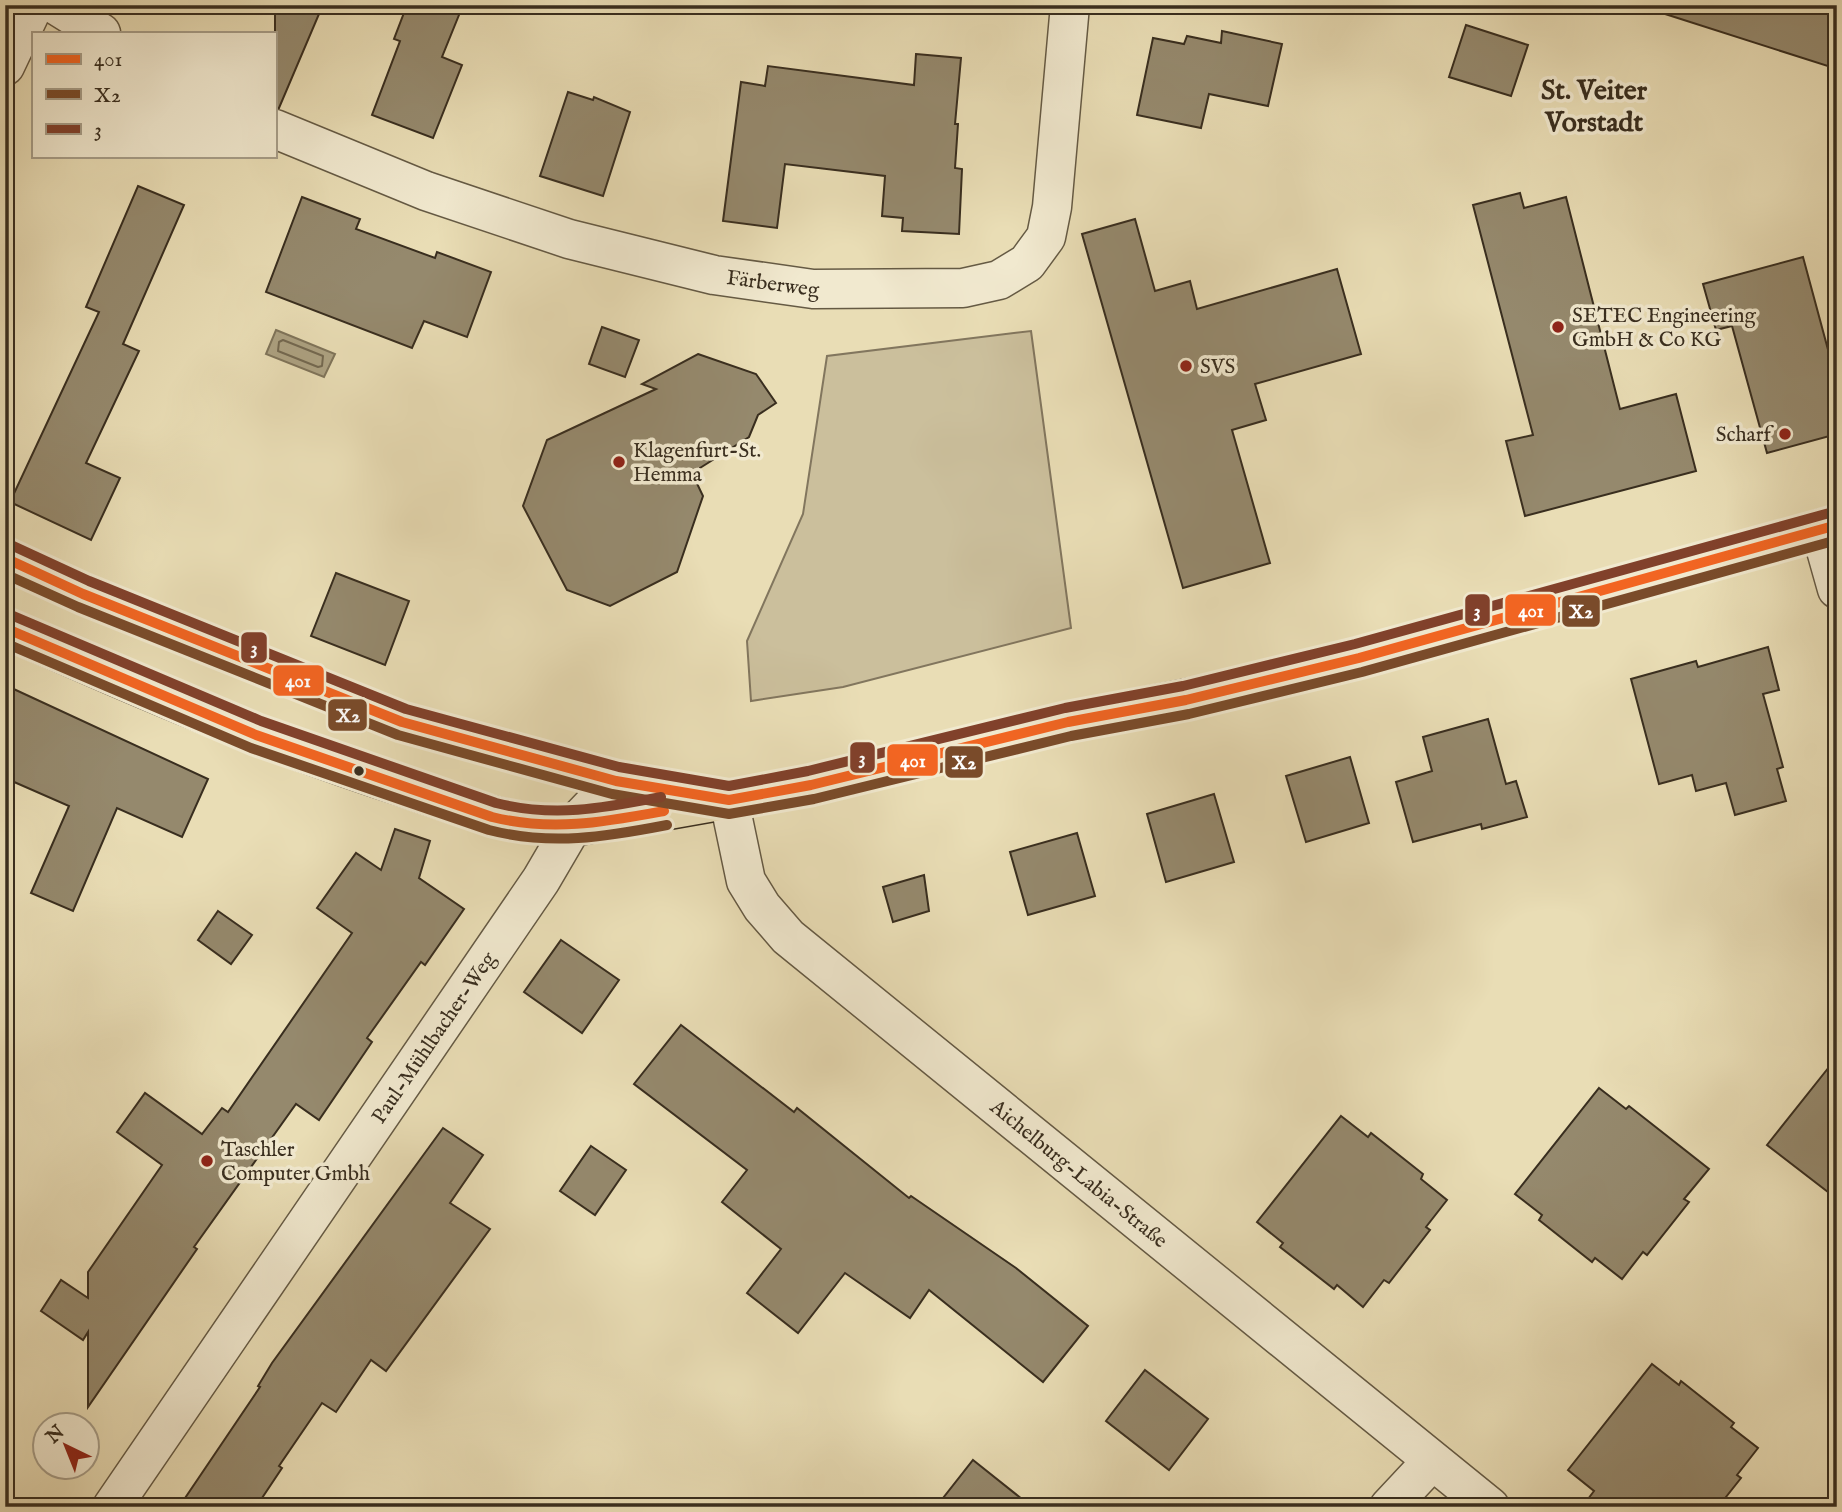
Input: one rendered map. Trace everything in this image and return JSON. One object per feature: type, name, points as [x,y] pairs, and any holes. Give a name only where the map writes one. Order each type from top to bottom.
[{"type":"main road","points":[[5,628],[228,725],[358,773],[499,818],[532,825],[572,827],[811,785],[1068,722],[1186,700],[1359,658],[1828,527]]},
{"type":"main road","points":[[5,558],[83,594],[402,722],[616,781],[729,800]]},
{"type":"street","points":[[5,66],[34,5]]},
{"type":"street","points":[[56,5],[99,32]]},
{"type":"street","name":"Färberweg","points":[[276,129],[438,195],[569,239],[714,275],[813,289],[963,288],[999,280],[1027,263],[1046,237],[1052,207],[1070,5]]},
{"type":"street","points":[[1828,527],[1837,589]]},
{"type":"street","name":"Paul-Mühlbacher-Weg","points":[[112,1507],[541,880],[572,827],[616,781]]},
{"type":"street","name":"Aichelburg-Labia-Straße","points":[[729,800],[746,881],[762,907],[788,937],[1490,1507]]},
{"type":"street","points":[[1389,1507],[1432,1461]]},
{"type":"shaded area","points":[[1031,331],[1071,628],[843,687],[751,701],[747,641],[803,514],[827,356]]},
{"type":"water","points":[[276,330],[335,354],[324,377],[266,354]]},
{"type":"building","points":[[275,5],[299,5],[319,14],[279,108],[276,108]]},
{"type":"building","points":[[407,5],[463,5],[442,57],[462,65],[433,138],[372,115],[400,41],[394,39]]},
{"type":"building","points":[[1663,5],[1837,5],[1837,69],[1662,13]]},
{"type":"building","points":[[1466,25],[1528,45],[1511,96],[1449,77]]},
{"type":"building","points":[[1222,31],[1282,44],[1268,106],[1209,94],[1201,128],[1137,115],[1153,38],[1184,44],[1187,36],[1221,43]]},
{"type":"building","points":[[916,54],[961,58],[955,124],[958,124],[955,168],[962,169],[959,234],[902,231],[903,218],[882,216],[885,176],[785,164],[777,228],[723,221],[741,82],[765,86],[768,66],[914,85]]},
{"type":"building","points":[[568,92],[593,100],[594,97],[630,112],[603,196],[540,176]]},
{"type":"building","points":[[138,186],[184,205],[123,344],[139,351],[86,463],[120,478],[91,540],[10,502],[99,312],[86,307]]},
{"type":"building","points":[[1520,193],[1524,208],[1566,197],[1620,409],[1676,394],[1696,471],[1525,516],[1506,441],[1533,435],[1473,205]]},
{"type":"building","points":[[302,197],[360,219],[356,229],[435,258],[437,252],[491,272],[467,337],[424,321],[412,348],[266,292]]},
{"type":"building","points":[[1135,219],[1155,291],[1190,281],[1197,309],[1337,269],[1361,354],[1255,384],[1266,420],[1232,430],[1270,563],[1183,588],[1082,234]]},
{"type":"building","points":[[1803,257],[1837,383],[1837,434],[1767,453],[1732,326],[1716,330],[1703,284]]},
{"type":"building","points":[[602,327],[639,340],[625,377],[589,364]]},
{"type":"building","name":"Klagenfurt-St. Hemma","points":[[698,354],[756,374],[776,403],[758,415],[749,437],[692,473],[703,496],[677,572],[610,606],[567,590],[523,506],[547,440],[656,389],[642,384]]},
{"type":"building","points":[[336,573],[409,601],[385,665],[311,636]]},
{"type":"building","points":[[1768,647],[1779,690],[1763,694],[1783,767],[1777,769],[1786,801],[1735,815],[1726,783],[1696,791],[1692,775],[1659,784],[1631,679],[1696,661],[1698,667]]},
{"type":"building","points":[[5,685],[208,779],[182,837],[117,808],[73,911],[31,893],[69,806],[5,778]]},
{"type":"building","points":[[1488,719],[1506,784],[1516,781],[1527,817],[1482,829],[1481,824],[1413,842],[1396,782],[1432,771],[1423,737]]},
{"type":"building","points":[[1350,757],[1369,823],[1306,842],[1286,776]]},
{"type":"building","points":[[1214,794],[1234,862],[1166,882],[1147,814]]},
{"type":"building","points":[[395,829],[430,841],[419,878],[464,909],[425,965],[421,962],[367,1038],[372,1042],[319,1120],[296,1104],[194,1247],[197,1249],[88,1407],[88,1332],[83,1340],[41,1311],[61,1280],[88,1298],[88,1272],[162,1165],[117,1132],[145,1093],[202,1134],[222,1108],[228,1112],[352,933],[317,908],[356,853],[381,870]]},
{"type":"building","points":[[1077,833],[1095,896],[1028,915],[1010,852]]},
{"type":"building","points":[[924,875],[929,911],[893,922],[883,887]]},
{"type":"building","points":[[218,911],[252,935],[231,964],[198,940]]},
{"type":"building","points":[[561,940],[619,980],[582,1033],[524,992]]},
{"type":"building","points":[[681,1025],[794,1112],[797,1108],[909,1198],[911,1196],[1016,1268],[1088,1326],[1043,1382],[929,1290],[910,1318],[845,1273],[798,1333],[747,1293],[781,1249],[722,1202],[747,1170],[634,1084]]},
{"type":"building","points":[[1837,1057],[1837,1199],[1767,1145]]},
{"type":"building","points":[[1599,1088],[1626,1109],[1629,1106],[1709,1169],[1684,1199],[1689,1202],[1647,1255],[1643,1252],[1622,1279],[1595,1258],[1592,1262],[1539,1220],[1542,1215],[1515,1194]]},
{"type":"building","points":[[1341,1116],[1368,1137],[1371,1133],[1423,1174],[1421,1179],[1447,1200],[1426,1227],[1430,1230],[1389,1283],[1384,1280],[1363,1307],[1337,1285],[1334,1289],[1280,1247],[1283,1243],[1257,1222]]},
{"type":"building","points":[[443,1128],[483,1155],[450,1203],[490,1229],[386,1371],[371,1360],[336,1412],[322,1403],[279,1466],[282,1468],[256,1507],[179,1507],[260,1387],[258,1386],[272,1363]]},
{"type":"building","points":[[591,1146],[626,1170],[595,1215],[560,1191]]},
{"type":"building","points":[[1652,1364],[1679,1385],[1681,1381],[1734,1423],[1731,1427],[1758,1448],[1737,1475],[1741,1478],[1718,1507],[1582,1507],[1594,1491],[1568,1470]]},
{"type":"building","points":[[1145,1370],[1208,1419],[1169,1470],[1106,1421]]},
{"type":"building","points":[[973,1460],[1032,1507],[936,1507]]},
{"type":"transit line","name":"3","points":[[11,545],[89,581],[406,709],[619,767],[729,786],[808,771],[1065,708],[1183,686],[1355,644],[1833,512]]},
{"type":"transit line","name":"401","points":[[5,558],[83,594],[402,722],[616,781],[729,800],[811,785],[1068,722],[1186,700],[1359,658],[1837,525]]},
{"type":"transit line","name":"X2","points":[[5,574],[78,607],[398,735],[612,794],[729,814],[814,799],[1071,736],[1189,714],[1362,672],[1837,540]]},
{"type":"transit line","name":"3","points":[[11,615],[261,721],[496,803],[517,808],[559,811],[599,808],[661,797]]},
{"type":"transit line","name":"401","points":[[5,628],[256,735],[492,817],[514,822],[557,825],[599,822],[664,811]]},
{"type":"transit line","name":"X2","points":[[5,643],[251,748],[489,830],[556,839],[600,836],[667,825]]},
{"type":"place","name":"SETEC Engineering GmbH & Co KG","points":[[1558,327]]},
{"type":"place","name":"SVS","points":[[1186,366]]},
{"type":"place","name":"Scharf","points":[[1785,434]]},
{"type":"place","name":"Klagenfurt-St. Hemma","points":[[619,462]]},
{"type":"place","name":"Taschler Computer Gmbh","points":[[207,1161]]},
{"type":"district","name":"St. Veiter Vorstadt","points":[[1594,105]]}]
